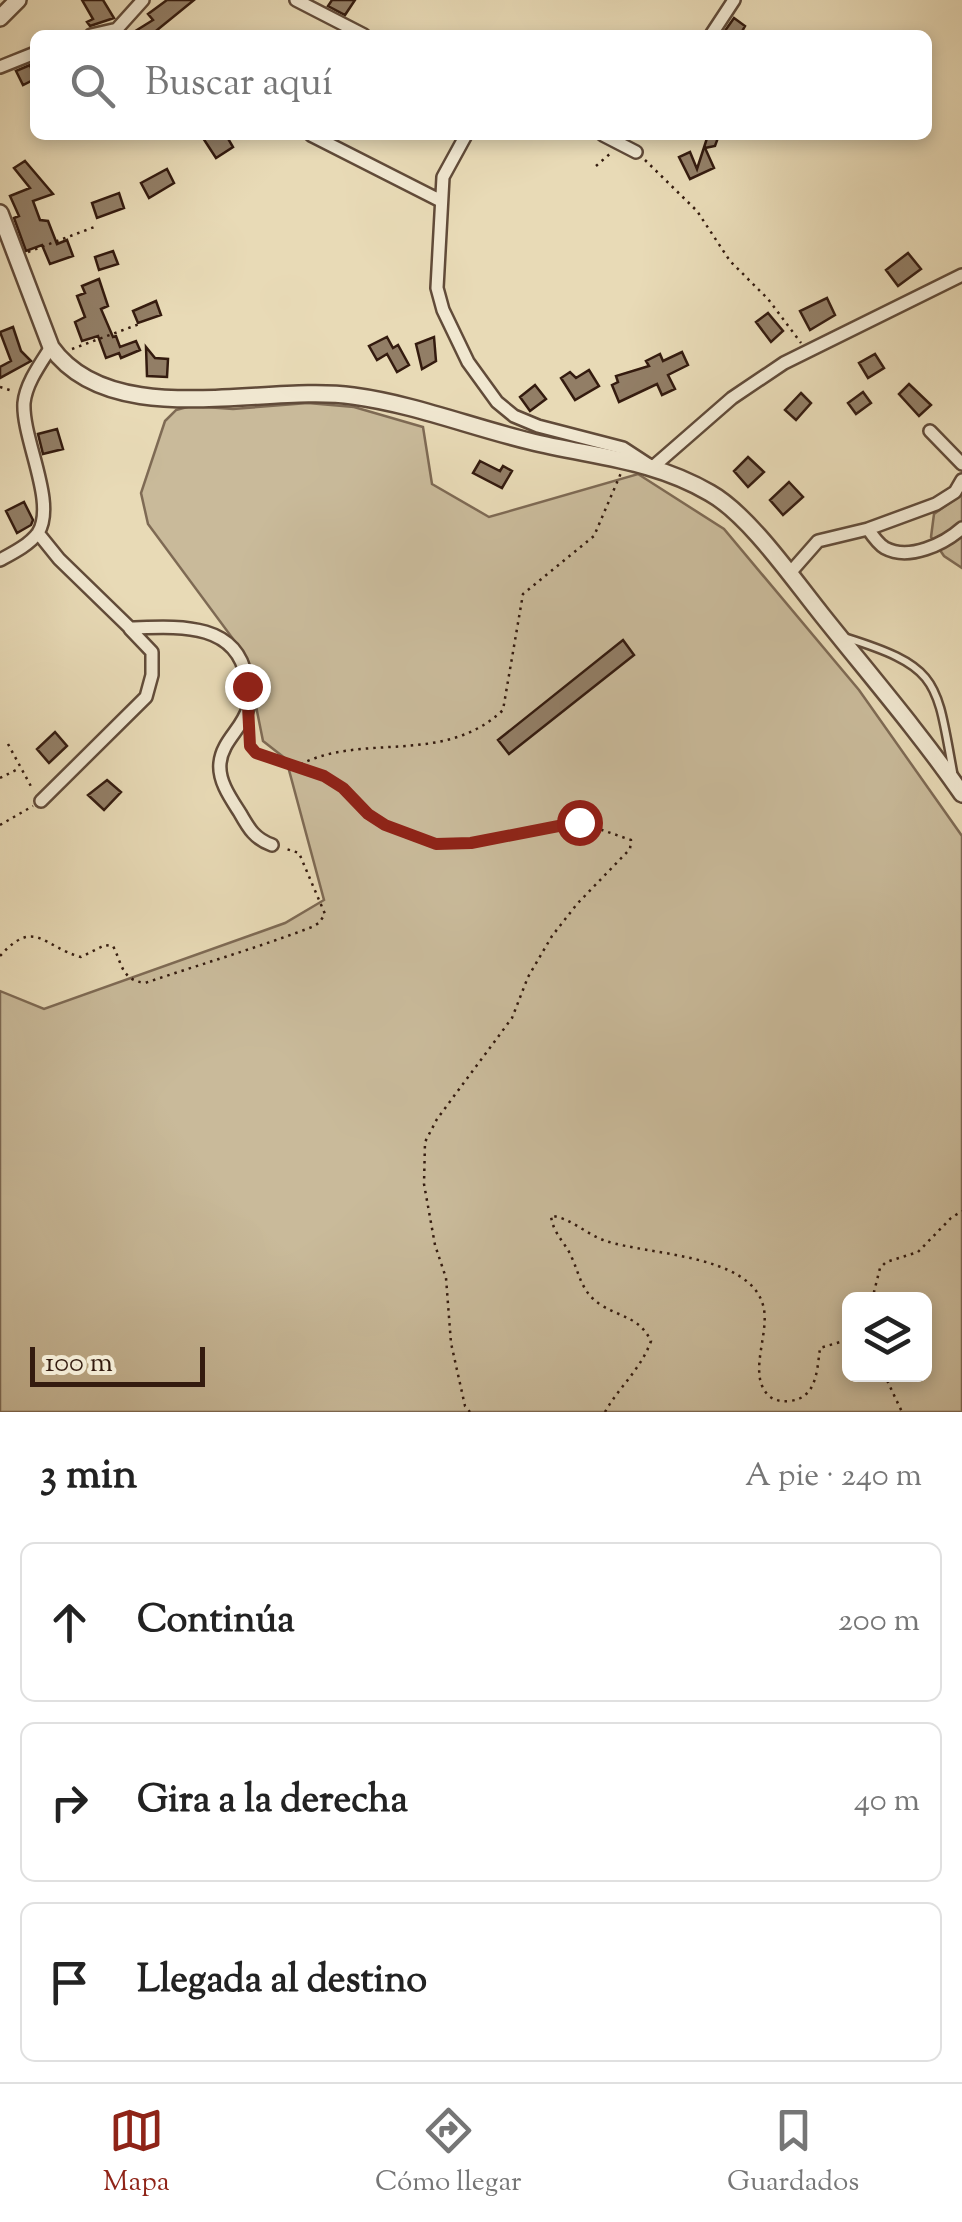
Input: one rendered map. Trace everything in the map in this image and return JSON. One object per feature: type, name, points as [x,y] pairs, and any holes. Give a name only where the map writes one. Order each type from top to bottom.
[{"type":"street","points":[[0,18],[18,0]]},
{"type":"street","points":[[120,30],[142,0]]},
{"type":"street","points":[[296,0],[354,30]]},
{"type":"street","points":[[714,30],[734,0]]},
{"type":"street","points":[[0,67],[30,55]]},
{"type":"street","points":[[321,140],[442,201]]},
{"type":"street","points":[[463,140],[446,168],[438,276],[440,299],[454,335],[482,383],[514,416],[623,448],[715,496],[742,520],[789,574],[959,790]]},
{"type":"street","points":[[614,140],[636,152]]},
{"type":"street","points":[[0,213],[54,351],[76,371],[124,392],[229,399],[307,392],[351,395],[534,442],[652,465],[747,386],[806,351],[962,275]]},
{"type":"street","points":[[0,560],[38,533],[44,510],[28,436],[25,396],[54,351]]},
{"type":"street","points":[[930,431],[962,464]]},
{"type":"street","points":[[789,574],[818,541],[868,529],[947,499],[962,480]]},
{"type":"street","points":[[868,529],[885,548],[902,550],[936,546],[962,528]]},
{"type":"street","points":[[38,533],[58,559],[152,652],[152,675],[146,697],[42,800]]},
{"type":"street","points":[[130,628],[192,628],[221,638],[241,658],[249,706],[223,752],[220,770],[228,794],[251,832],[272,845]]},
{"type":"lane","points":[[838,636],[890,654],[930,680],[940,698],[959,790]]},
{"type":"path","points":[[596,166],[618,142]]},
{"type":"path","points":[[636,152],[697,210],[730,261],[768,299],[806,351]]},
{"type":"path","points":[[18,257],[97,226]]},
{"type":"path","points":[[54,351],[142,324]]},
{"type":"path","points":[[0,387],[25,396]]},
{"type":"path","points":[[297,766],[322,754],[425,746],[489,724],[503,710],[523,594],[594,536],[626,461]]},
{"type":"path","points":[[249,706],[250,746],[264,758],[297,766],[343,788],[385,825],[436,844],[471,843],[579,822],[632,840],[630,850],[552,936],[528,977],[512,1018],[437,1119],[425,1142],[422,1168],[429,1214],[446,1278],[454,1357],[464,1406],[470,1412]]},
{"type":"path","points":[[0,825],[42,800],[8,744]]},
{"type":"path","points":[[0,778],[20,768]]},
{"type":"path","points":[[0,956],[16,940],[28,935],[42,937],[80,956],[105,945],[113,946],[120,968],[145,983],[312,927],[323,919],[319,896],[299,853],[272,845]]},
{"type":"path","points":[[874,1292],[880,1268],[886,1262],[926,1247],[962,1211]]},
{"type":"path","points":[[605,1412],[616,1392],[638,1368],[650,1341],[634,1318],[602,1306],[581,1284],[574,1260],[562,1244],[551,1216],[559,1216],[600,1239],[717,1266],[750,1284],[758,1294],[765,1317],[759,1375],[765,1393],[776,1400],[792,1402],[813,1389],[820,1348],[842,1341]]},
{"type":"path","points":[[888,1382],[902,1412]]},
{"type":"shaded area","points":[[308,403],[354,407],[423,427],[432,484],[489,517],[638,474],[724,529],[859,690],[962,836],[962,1412],[0,1412],[0,991],[44,1009],[285,923],[324,900],[286,759],[263,741],[242,651],[148,524],[141,493],[165,421],[176,410],[191,406],[233,409]]},
{"type":"shaded area","points":[[962,494],[962,568],[944,556],[931,537],[934,514]]},
{"type":"building","points":[[82,0],[103,0],[114,18],[90,26],[87,22],[93,19]]},
{"type":"building","points":[[167,0],[194,0],[157,30],[137,30],[153,20],[148,14]]},
{"type":"building","points":[[332,0],[355,0],[345,15],[328,6]]},
{"type":"building","points":[[734,18],[745,26],[743,30],[726,30]]},
{"type":"building","points":[[30,65],[30,82],[23,85],[16,71]]},
{"type":"building","points":[[204,140],[229,140],[233,147],[216,158]]},
{"type":"building","points":[[706,140],[717,140],[715,146],[705,148],[714,168],[690,179],[679,157],[690,152],[697,169]]},
{"type":"building","points":[[25,161],[53,194],[33,201],[40,220],[48,221],[57,244],[67,240],[73,256],[50,264],[42,245],[26,251],[14,218],[19,216],[10,196],[30,188],[14,168]]},
{"type":"building","points":[[167,169],[174,183],[149,198],[141,183]]},
{"type":"building","points":[[119,193],[124,208],[97,218],[92,203]]},
{"type":"building","points":[[113,251],[118,264],[99,270],[95,257]]},
{"type":"building","points":[[908,253],[921,269],[898,286],[886,270]]},
{"type":"building","points":[[99,279],[108,306],[101,309],[113,337],[116,336],[120,347],[136,341],[140,350],[121,358],[119,353],[106,358],[98,336],[82,341],[75,322],[85,317],[77,296],[85,293],[82,286]]},
{"type":"building","points":[[827,298],[835,315],[810,330],[800,311]]},
{"type":"building","points":[[156,301],[161,315],[138,323],[133,311]]},
{"type":"building","points":[[768,313],[783,331],[771,342],[756,322]]},
{"type":"building","points":[[13,327],[21,351],[31,361],[0,378],[0,367],[11,361],[0,332]]},
{"type":"building","points":[[387,337],[393,348],[398,345],[409,365],[397,372],[387,354],[377,360],[369,346]]},
{"type":"building","points":[[434,337],[436,361],[422,369],[416,344]]},
{"type":"building","points":[[146,347],[155,358],[168,359],[167,377],[147,376]]},
{"type":"building","points":[[682,352],[688,365],[668,375],[675,389],[662,395],[657,384],[619,402],[612,385],[618,382],[616,376],[649,366],[646,361],[660,354],[663,361]]},
{"type":"building","points":[[875,354],[884,368],[868,378],[859,363]]},
{"type":"building","points":[[589,370],[599,386],[575,400],[561,378],[570,372],[576,378]]},
{"type":"building","points":[[909,384],[931,405],[919,416],[899,394]]},
{"type":"building","points":[[535,385],[546,399],[530,411],[520,397]]},
{"type":"building","points":[[863,392],[871,403],[856,414],[848,403]]},
{"type":"building","points":[[801,393],[811,403],[796,420],[785,410]]},
{"type":"building","points":[[57,429],[63,449],[43,454],[38,434]]},
{"type":"building","points":[[748,457],[764,472],[748,487],[734,471]]},
{"type":"building","points":[[480,461],[500,471],[503,466],[512,471],[502,488],[473,473]]},
{"type":"building","points":[[789,482],[803,497],[783,515],[770,500]]},
{"type":"building","points":[[24,502],[33,520],[17,533],[6,511]]},
{"type":"building","points":[[623,640],[634,655],[509,754],[498,740]]},
{"type":"building","points":[[55,732],[67,746],[49,763],[37,749]]},
{"type":"building","points":[[107,780],[121,792],[104,810],[88,795]]},
{"type":"route","points":[[247,686],[250,746],[256,753],[324,776],[343,788],[368,814],[406,836],[449,845],[579,822]]}]
